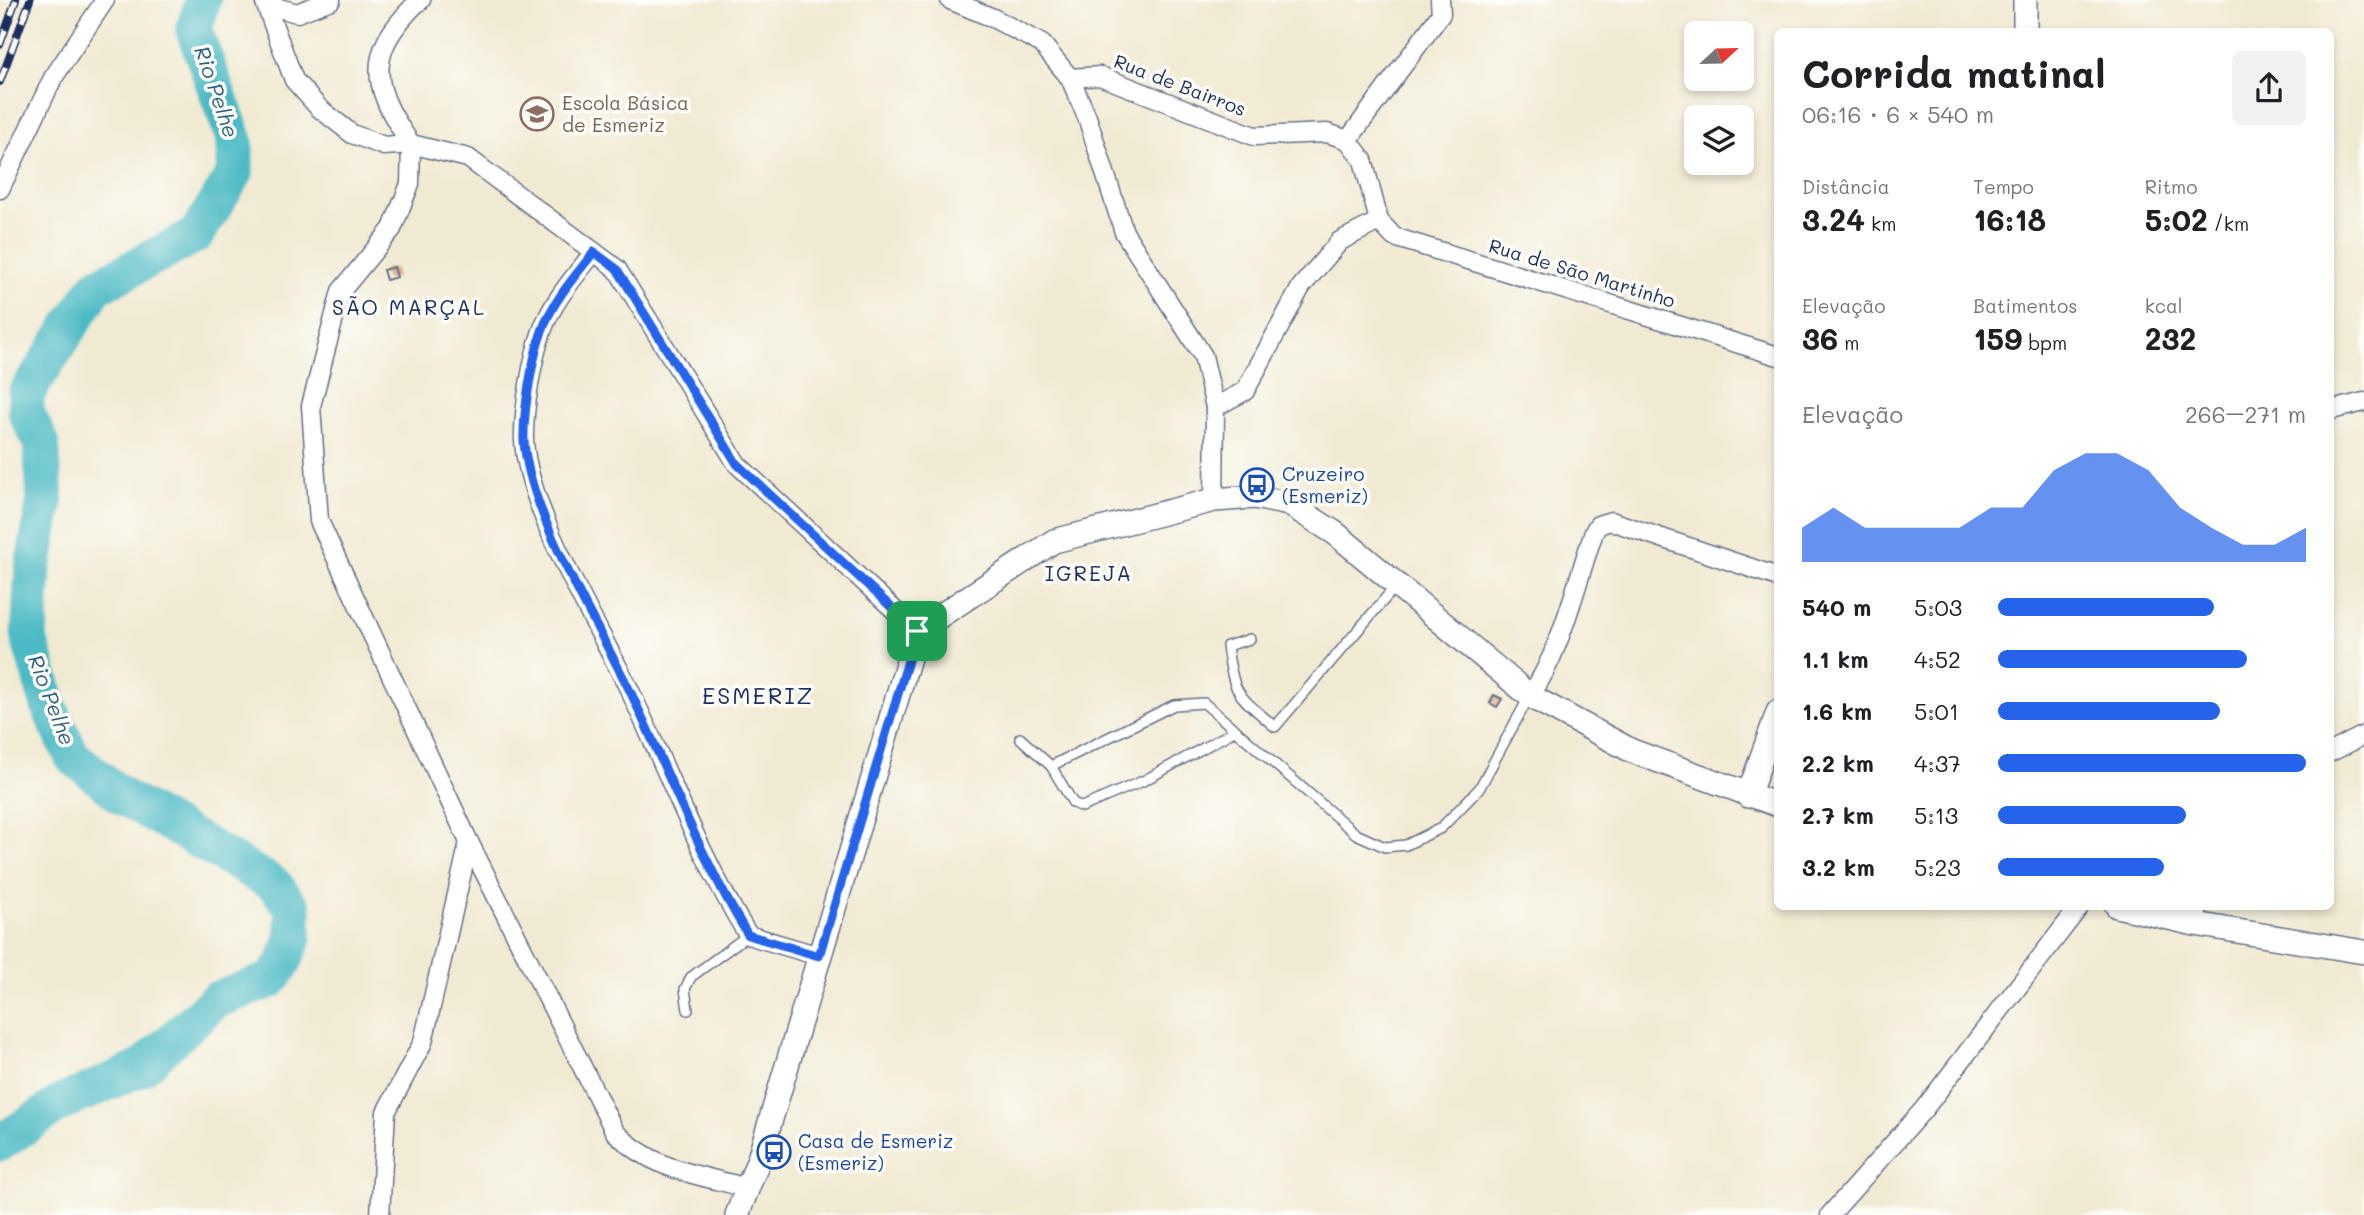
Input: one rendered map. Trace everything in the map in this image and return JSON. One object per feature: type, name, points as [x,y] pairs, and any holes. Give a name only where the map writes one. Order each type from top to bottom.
[{"type":"street","points":[[0,189],[53,78],[105,0]]},
{"type":"street","points":[[266,3],[297,13],[331,0]]},
{"type":"street","points":[[421,0],[385,40],[377,73],[389,112],[411,144],[410,184],[392,229],[341,292],[312,406],[319,522],[469,842],[615,1132],[636,1153],[654,1163],[748,1188]]},
{"type":"street","points":[[950,0],[993,18],[1042,44],[1070,79],[1087,117],[1124,232],[1203,356],[1215,407],[1214,500]]},
{"type":"street","points":[[1215,407],[1245,391],[1301,287],[1340,241],[1379,221],[1363,160],[1348,140],[1441,14],[1440,0]]},
{"type":"street","points":[[2025,0],[2025,28]]},
{"type":"street","points":[[266,3],[294,80],[319,108],[352,134],[384,146],[411,144],[468,158],[617,269],[737,464],[917,631]]},
{"type":"street","name":"Rua de Bairros","points":[[1070,79],[1100,76],[1254,136],[1327,133],[1348,140]]},
{"type":"street","name":"Rua de São Martinho","points":[[1379,221],[1394,237],[1774,355]]},
{"type":"street","points":[[594,252],[562,294],[542,331],[528,401],[524,440],[530,474],[547,522],[631,693],[726,900],[748,935],[819,956]]},
{"type":"street","points":[[2334,409],[2364,402]]},
{"type":"street","points":[[737,1215],[748,1188],[917,631],[1054,541],[1214,500],[1255,497],[1296,508],[1335,533],[1530,696],[1632,751],[1774,804]]},
{"type":"street","points":[[1530,696],[1539,684],[1594,532],[1604,522],[1611,521],[1774,576]]},
{"type":"street","points":[[1748,796],[1774,723]]},
{"type":"street","points":[[2334,750],[2364,735]]},
{"type":"street","points":[[380,1215],[386,1112],[423,1042],[469,842]]},
{"type":"street","points":[[1830,1215],[1924,1109],[2077,910]]},
{"type":"street","points":[[2153,910],[2197,915],[2364,953]]},
{"type":"lane","points":[[1250,639],[1227,646],[1232,683],[1237,693],[1276,727],[1396,585]]},
{"type":"lane","points":[[1051,766],[1174,705],[1204,703],[1356,834],[1385,847],[1406,845],[1441,828],[1479,789],[1530,696]]},
{"type":"lane","points":[[1020,738],[1051,766],[1073,803],[1082,807],[1092,806],[1168,768],[1236,730]]},
{"type":"lane","points":[[688,1010],[685,989],[691,977],[748,935]]},
{"type":"building","points":[[394,267],[397,277],[386,280],[383,270]]},
{"type":"building","points":[[1494,695],[1502,699],[1497,707],[1490,703]]},
{"type":"waterway","name":"Rio Pelhe","points":[[0,1143],[59,1104],[143,1067],[216,1000],[271,980],[284,962],[293,939],[293,909],[275,885],[123,797],[72,756],[50,709],[29,638],[33,568],[45,500],[41,442],[26,412],[26,394],[96,287],[196,235],[235,173],[235,141],[194,30],[203,0]]},
{"type":"railway","points":[[0,45],[16,0]]},
{"type":"railway","points":[[0,82],[30,0]]},
{"type":"place","name":"Escola Básica de Esmeriz","points":[[537,114]]},
{"type":"place","name":"Cruzeiro (Esmeriz)","points":[[1257,485]]},
{"type":"place","name":"Casa de Esmeriz (Esmeriz)","points":[[774,1152]]},
{"type":"district","name":"SÃO MARÇAL","points":[[409,308]]},
{"type":"district","name":"IGREJA","points":[[1089,574]]},
{"type":"district","name":"ESMERIZ","points":[[758,696]]},
{"type":"route","points":[[594,252],[617,269],[737,464],[917,631],[819,956],[757,940],[748,935],[726,900],[631,693],[547,522],[530,474],[524,440],[528,401],[542,331],[562,294],[594,252]]}]
